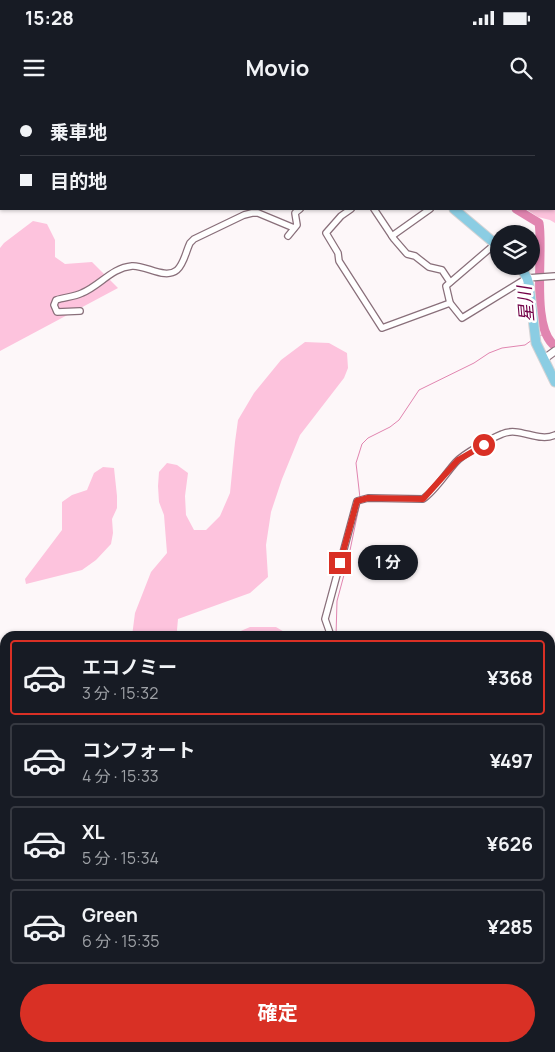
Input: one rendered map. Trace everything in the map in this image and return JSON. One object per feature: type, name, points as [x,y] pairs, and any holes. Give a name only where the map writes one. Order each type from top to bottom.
[{"type":"main road","points":[[455,210],[490,240]]},
{"type":"main road","points":[[525,275],[535,336],[550,354],[555,382]]},
{"type":"street","points":[[288,236],[296,225],[295,213],[299,210]]},
{"type":"street","points":[[349,210],[326,233],[338,253],[339,261],[382,328],[450,303]]},
{"type":"street","points":[[375,210],[407,254],[415,256],[430,267],[442,270],[450,282]]},
{"type":"street","points":[[392,236],[429,210]]},
{"type":"street","points":[[80,312],[57,312],[54,305],[56,300],[82,293],[115,270],[125,267],[135,266],[172,273],[178,270],[190,242],[244,215],[258,213],[294,228]]},
{"type":"street","points":[[490,251],[446,286],[450,303],[462,318],[527,278],[555,276]]},
{"type":"street","points":[[329,631],[325,619],[357,501],[368,498],[423,499],[458,460],[504,433],[515,432],[539,437],[555,435]]},
{"type":"shaded area","points":[[528,210],[555,210],[555,223],[538,217]]},
{"type":"shaded area","points":[[33,221],[47,224],[55,240],[55,257],[65,264],[92,262],[118,288],[0,351],[0,248]]},
{"type":"shaded area","points":[[305,342],[329,343],[347,353],[348,368],[344,378],[300,435],[282,479],[271,512],[266,545],[268,577],[250,593],[178,619],[177,631],[133,631],[135,613],[151,572],[167,553],[164,515],[159,502],[159,472],[167,463],[177,465],[188,473],[185,496],[186,515],[194,530],[206,530],[220,516],[230,493],[238,420],[254,393],[281,360]]},
{"type":"shaded area","points":[[103,467],[114,468],[117,496],[117,508],[112,519],[113,533],[111,544],[96,560],[82,570],[26,584],[25,579],[62,530],[62,502],[72,495],[87,490],[94,473]]},
{"type":"shaded area","points":[[250,627],[276,627],[283,631],[241,631]]},
{"type":"waterway","name":"星川","points":[[518,210],[539,223],[540,307],[547,337],[555,346]]},
{"type":"waterway","name":"星川","points":[[540,336],[545,333]]},
{"type":"waterway","points":[[360,498],[356,463],[362,444],[368,438],[390,427],[399,420],[419,390],[474,363],[489,353],[502,348],[525,345],[532,340]]},
{"type":"waterway","points":[[336,631],[337,601],[360,502]]},
{"type":"route","points":[[340,563],[357,501],[368,498],[418,500],[426,498],[458,460],[465,454],[484,445]]}]
